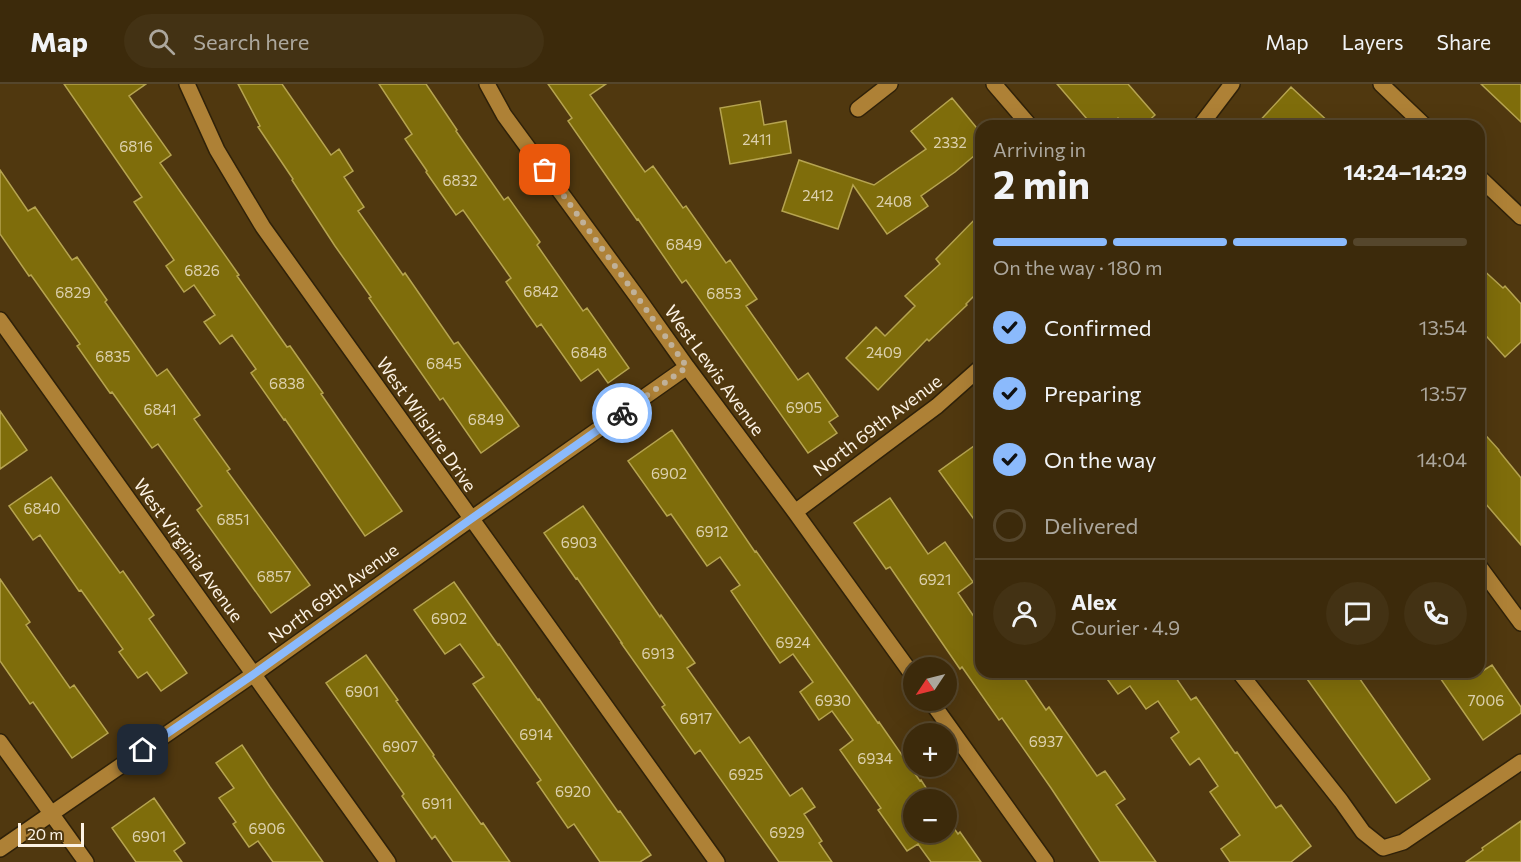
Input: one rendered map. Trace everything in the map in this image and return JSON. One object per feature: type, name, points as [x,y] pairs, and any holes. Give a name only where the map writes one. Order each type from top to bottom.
[{"type":"street","name":"West Wilshire Drive","points":[[187,84],[217,150],[263,227],[717,862]]},
{"type":"street","name":"West Lewis Avenue","points":[[487,84],[504,115],[903,662]]},
{"type":"street","points":[[858,109],[890,84]]},
{"type":"street","points":[[994,84],[1025,120]]},
{"type":"street","points":[[1205,120],[1232,84]]},
{"type":"street","points":[[1381,84],[1419,120]]},
{"type":"street","points":[[1485,183],[1521,217]]},
{"type":"street","name":"West Virginia Avenue","points":[[0,320],[388,862]]},
{"type":"street","name":"North 69th Avenue","points":[[0,849],[254,674],[687,367]]},
{"type":"street","name":"North 69th Avenue","points":[[795,512],[937,406],[975,372]]},
{"type":"street","points":[[1485,574],[1521,623]]},
{"type":"street","points":[[1244,678],[1363,832],[1383,848],[1403,842],[1521,762]]},
{"type":"street","points":[[938,711],[1046,862]]},
{"type":"street","points":[[0,742],[86,862]]},
{"type":"building","points":[[64,84],[146,84],[129,96],[171,155],[160,163],[287,347],[290,346],[323,393],[321,394],[402,511],[365,536],[251,373],[256,369],[232,335],[220,344],[204,322],[215,315],[194,285],[184,292],[166,266],[174,260],[134,202],[142,197]]},
{"type":"building","points":[[238,84],[282,84],[331,155],[339,149],[353,171],[344,177],[364,207],[358,211],[403,275],[405,273],[454,344],[458,342],[519,426],[481,453],[443,398],[440,400],[369,298],[371,297],[258,127],[260,126]]},
{"type":"building","points":[[379,84],[426,84],[504,200],[508,197],[540,242],[537,245],[583,311],[587,308],[629,368],[608,383],[598,369],[581,381],[541,324],[537,327],[506,282],[511,278],[463,210],[456,215],[426,172],[405,139],[412,134]]},
{"type":"building","points":[[548,84],[606,84],[590,95],[645,172],[653,166],[683,208],[686,206],[726,263],[730,260],[757,299],[746,306],[798,380],[808,373],[838,416],[829,422],[837,433],[808,453],[686,280],[682,283],[637,220],[568,121],[572,118]]},
{"type":"building","points":[[1057,84],[1128,84],[1155,115],[1150,120],[1120,120],[1118,118],[1116,120],[1088,120]]},
{"type":"building","points":[[1481,84],[1521,84],[1521,122]]},
{"type":"building","points":[[1291,87],[1327,120],[1261,120]]},
{"type":"building","points":[[952,98],[975,126],[975,155],[921,196],[928,206],[887,234],[853,185],[838,229],[782,211],[799,160],[874,185],[926,149],[911,131]]},
{"type":"building","points":[[760,101],[764,125],[786,121],[791,153],[730,164],[720,108]]},
{"type":"building","points":[[0,170],[28,211],[35,207],[72,260],[77,257],[107,300],[105,302],[157,376],[167,369],[200,415],[194,419],[230,469],[227,471],[310,585],[271,613],[197,510],[202,506],[158,444],[152,448],[112,392],[110,393],[77,346],[80,344],[0,234]]},
{"type":"building","points":[[975,219],[975,295],[929,341],[927,339],[878,390],[846,358],[876,327],[885,336],[915,306],[905,296],[940,264],[936,259]]},
{"type":"building","points":[[1485,272],[1503,288],[1505,286],[1521,304],[1521,342],[1505,357],[1485,335]]},
{"type":"building","points":[[0,411],[27,450],[0,469]]},
{"type":"building","points":[[672,430],[755,552],[903,757],[903,777],[917,777],[927,789],[903,789],[903,843],[957,843],[957,833],[960,832],[981,862],[931,862],[918,844],[907,851],[878,810],[881,808],[840,750],[853,740],[832,711],[819,720],[800,692],[813,682],[793,654],[780,663],[731,591],[740,585],[720,557],[707,566],[671,514],[667,516],[628,461]]},
{"type":"building","points":[[1485,435],[1521,478],[1521,545],[1485,503]]},
{"type":"building","points":[[975,445],[975,521],[939,471]]},
{"type":"building","points":[[51,477],[120,573],[123,571],[154,615],[149,619],[187,673],[161,691],[147,672],[138,678],[119,652],[123,649],[40,535],[33,540],[9,506]]},
{"type":"building","points":[[890,498],[928,554],[945,542],[973,582],[958,593],[975,618],[975,678],[1024,678],[1046,710],[1049,707],[1097,776],[1105,771],[1125,799],[1116,805],[1156,862],[1100,862],[1002,718],[999,720],[962,667],[960,669],[957,665],[957,657],[952,657],[890,567],[886,569],[854,523]]},
{"type":"building","points":[[583,506],[695,663],[687,668],[740,743],[749,737],[790,796],[802,788],[815,807],[804,814],[822,841],[819,843],[832,862],[779,862],[700,750],[695,754],[662,707],[665,705],[544,533]]},
{"type":"building","points":[[0,579],[30,622],[26,625],[70,688],[74,685],[108,733],[72,758],[33,702],[30,704],[0,661]]},
{"type":"building","points":[[454,582],[651,855],[640,862],[600,862],[574,824],[568,828],[537,783],[541,780],[473,684],[484,677],[460,644],[445,654],[414,610]]},
{"type":"building","points":[[366,655],[433,756],[510,862],[453,862],[435,836],[432,839],[402,796],[404,794],[326,683]]},
{"type":"building","points":[[1492,665],[1521,707],[1521,713],[1483,740],[1440,678],[1485,678],[1485,669]]},
{"type":"building","points":[[1106,678],[1176,678],[1191,700],[1196,697],[1276,808],[1281,805],[1311,846],[1291,862],[1230,862],[1221,849],[1240,835],[1210,792],[1218,786],[1199,758],[1190,765],[1171,738],[1179,732],[1158,701],[1146,709],[1130,686],[1118,694]]},
{"type":"building","points":[[1306,678],[1359,678],[1430,779],[1396,803]]},
{"type":"building","points":[[242,745],[323,862],[273,862],[258,841],[249,847],[233,824],[236,822],[219,798],[234,788],[216,763]]},
{"type":"building","points":[[154,798],[185,843],[174,851],[182,862],[136,862],[112,828]]},
{"type":"building","points":[[1521,821],[1521,862],[1466,862],[1483,850],[1482,848]]},
{"type":"way so far","points":[[545,170],[687,367],[622,413]]},
{"type":"route","points":[[143,750],[622,413]]}]
